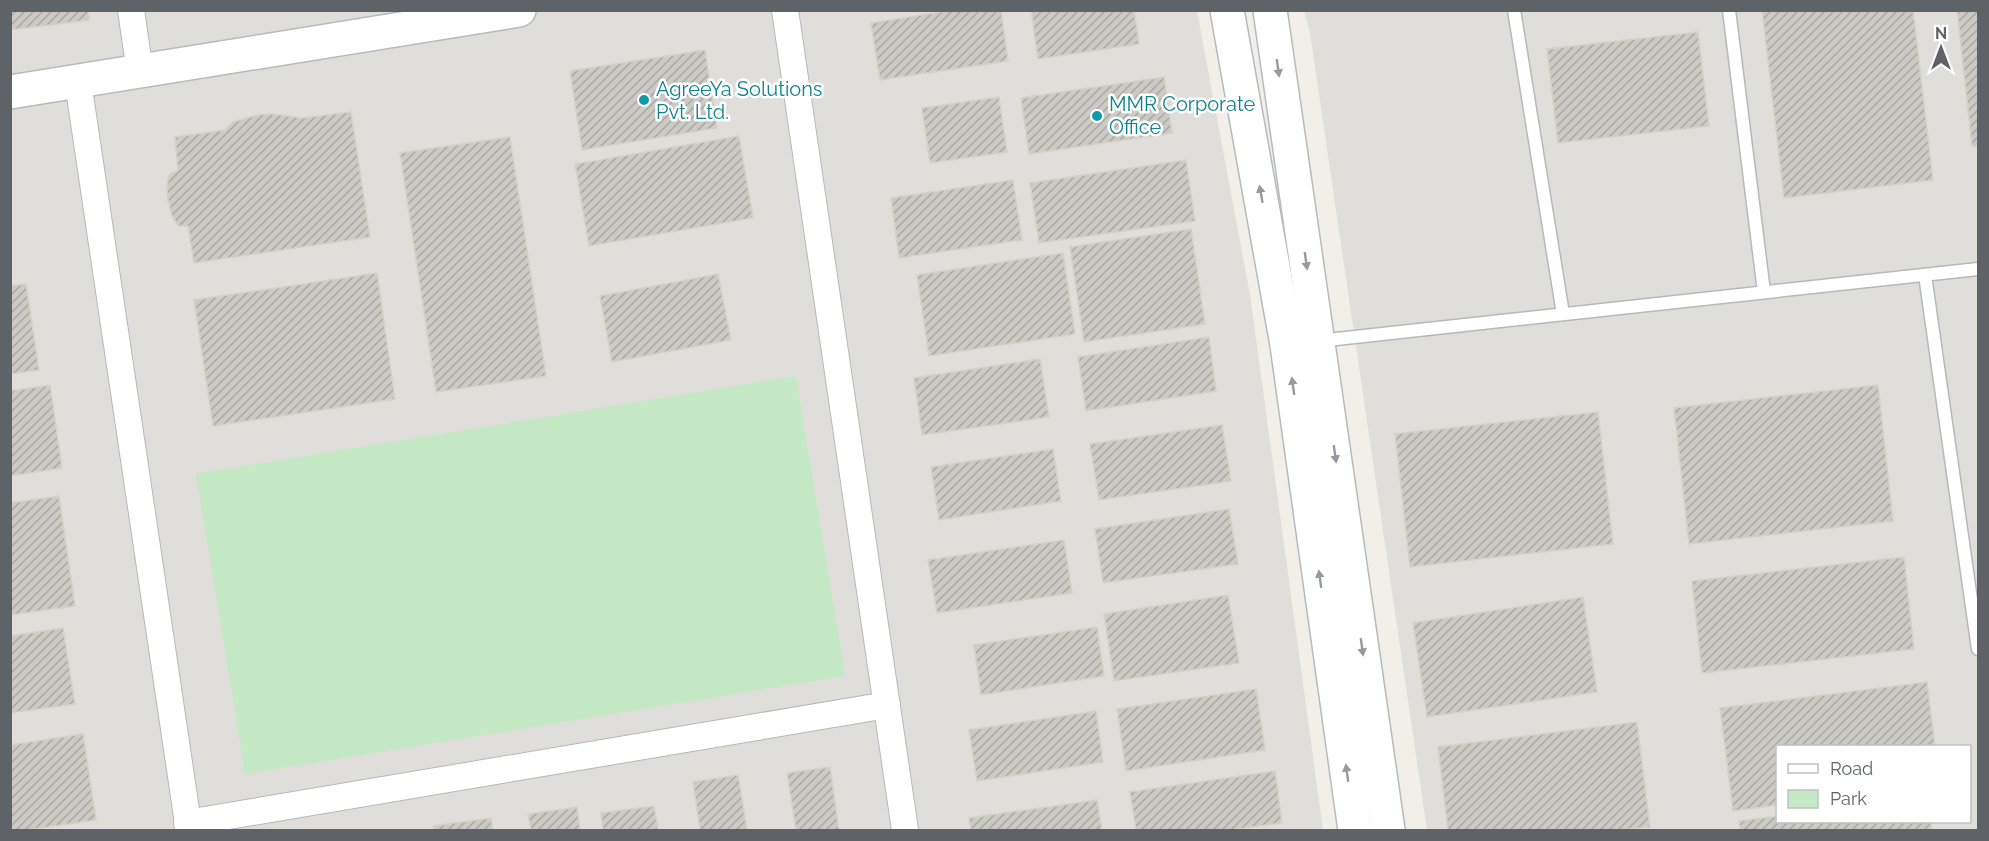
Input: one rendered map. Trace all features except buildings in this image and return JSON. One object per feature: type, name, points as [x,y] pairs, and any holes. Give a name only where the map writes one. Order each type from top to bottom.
[{"type":"street","points":[[130,10],[140,72]]},
{"type":"street","points":[[10,93],[519,10]]},
{"type":"street","points":[[785,10],[905,831]]},
{"type":"street","points":[[1227,10],[1303,343],[1388,831]]},
{"type":"street","points":[[1270,10],[1355,831]]},
{"type":"street","points":[[78,82],[188,827],[887,705]]},
{"type":"lane","points":[[1514,10],[1563,314]]},
{"type":"lane","points":[[1729,10],[1764,292]]},
{"type":"lane","points":[[1303,343],[1978,269]]},
{"type":"lane","points":[[1925,275],[1978,649]]},
{"type":"shaded area","points":[[10,11],[1197,11],[1250,295],[1323,830],[11,830]]},
{"type":"shaded area","points":[[1304,11],[1978,11],[1978,830],[1427,830],[1310,33]]},
{"type":"green space","points":[[796,376],[845,676],[245,774],[196,474]]},
{"type":"place","name":"AgreeYa Solutions Pvt. Ltd.","points":[[644,100]]},
{"type":"place","name":"MMR Corporate Office","points":[[1097,116]]}]
